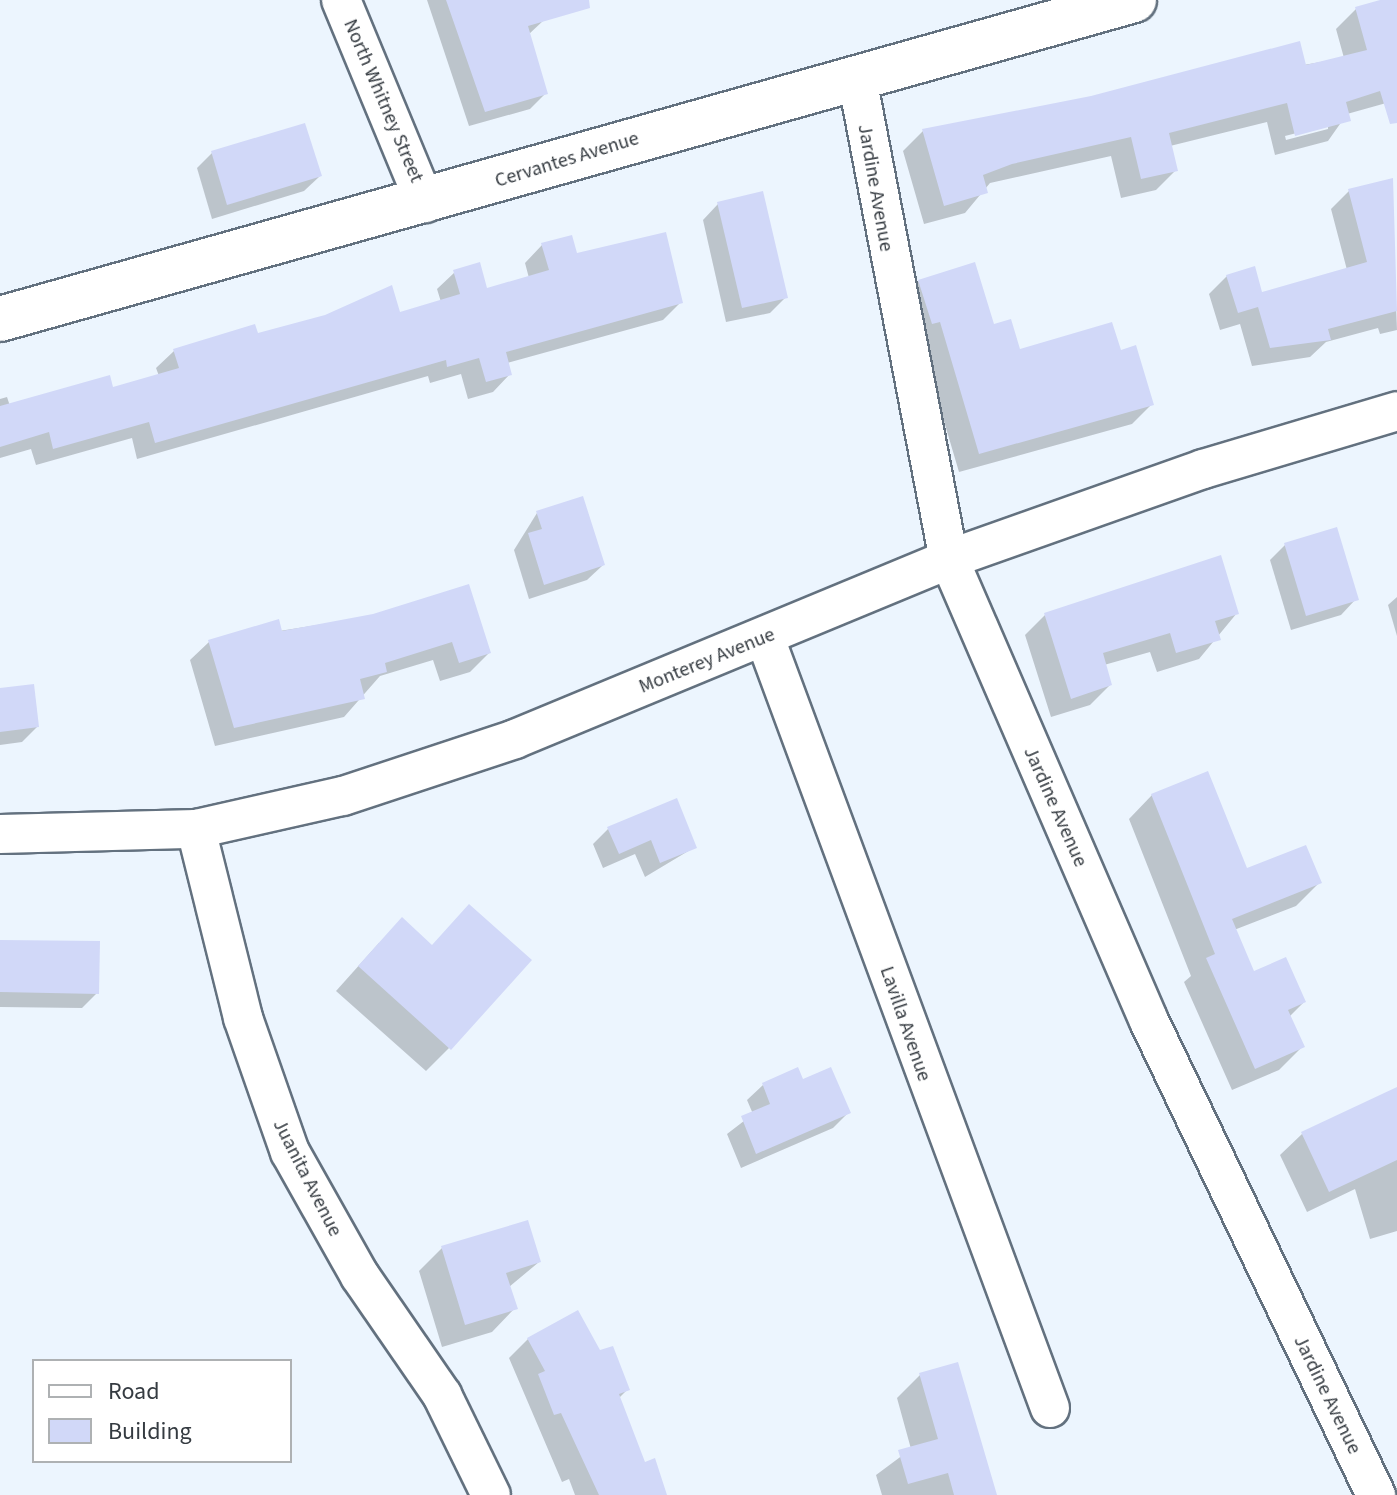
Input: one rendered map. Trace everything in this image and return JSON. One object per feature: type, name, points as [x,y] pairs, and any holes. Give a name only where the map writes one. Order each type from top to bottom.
[{"type":"street","name":"North Whitney Street","points":[[341,0],[425,203]]},
{"type":"street","name":"Cervantes Avenue","points":[[0,319],[425,203],[1134,0]]},
{"type":"street","name":"Jardine Avenue","points":[[857,78],[899,329],[949,559],[1149,1021],[1376,1495]]},
{"type":"street","name":"Monterey Avenue","points":[[0,834],[196,829],[330,800],[515,739],[765,638],[949,559],[1203,469],[1397,411]]},
{"type":"street","name":"Lavilla Avenue","points":[[765,638],[1050,1408]]},
{"type":"street","name":"Juanita Avenue","points":[[196,829],[243,1018],[290,1152],[360,1276],[442,1395],[491,1495]]},
{"type":"building","points":[[446,0],[589,0],[590,8],[528,26],[548,94],[485,112]]},
{"type":"building","points":[[1380,0],[1397,0],[1397,123],[1390,124],[1380,91],[1346,102],[1351,121],[1295,136],[1287,103],[1169,133],[1178,171],[1141,179],[1131,137],[1012,164],[983,175],[988,193],[944,206],[922,129],[1091,96],[1300,41],[1306,65],[1367,50],[1355,7]]},
{"type":"building","points":[[305,123],[322,176],[227,205],[211,151]]},
{"type":"building","points":[[1393,178],[1397,311],[1328,329],[1331,340],[1270,348],[1258,307],[1238,313],[1226,275],[1255,266],[1262,292],[1367,262],[1348,189]]},
{"type":"building","points":[[763,191],[788,298],[742,308],[717,202]]},
{"type":"building","points":[[666,232],[683,303],[506,352],[512,375],[486,382],[479,358],[447,367],[446,360],[155,443],[149,422],[53,449],[49,432],[0,447],[0,406],[110,375],[113,387],[179,368],[173,349],[255,324],[258,333],[325,315],[392,285],[400,312],[460,294],[453,270],[480,262],[487,288],[549,270],[541,243],[572,235],[577,253]]},
{"type":"building","points":[[975,262],[994,324],[1011,319],[1020,349],[1112,322],[1121,350],[1136,345],[1154,405],[979,454],[940,322],[932,324],[918,280]]},
{"type":"building","points":[[583,496],[605,565],[544,585],[528,533],[542,529],[536,511]]},
{"type":"building","points":[[1337,527],[1359,600],[1306,616],[1284,543]]},
{"type":"building","points":[[1221,555],[1239,614],[1215,621],[1221,640],[1176,653],[1170,633],[1103,653],[1112,685],[1071,699],[1044,613]]},
{"type":"building","points":[[469,584],[491,653],[459,663],[452,642],[385,663],[387,672],[360,679],[365,699],[234,728],[208,640],[279,619],[282,631],[373,614]]},
{"type":"building","points":[[34,684],[39,727],[0,732],[0,688]]},
{"type":"building","points":[[1208,771],[1247,868],[1306,845],[1322,883],[1232,919],[1254,971],[1286,957],[1306,1002],[1288,1010],[1305,1047],[1255,1069],[1206,958],[1215,954],[1151,794]]},
{"type":"building","points":[[677,798],[697,848],[660,863],[651,840],[619,854],[607,827]]},
{"type":"building","points":[[469,904],[532,960],[451,1050],[358,966],[402,917],[432,945]]},
{"type":"building","points":[[0,940],[100,941],[99,994],[0,992]]},
{"type":"building","points":[[798,1067],[803,1079],[831,1067],[851,1113],[756,1154],[741,1116],[770,1104],[762,1083]]},
{"type":"building","points":[[1397,1087],[1397,1160],[1329,1192],[1301,1132]]},
{"type":"building","points":[[528,1220],[541,1262],[506,1273],[518,1309],[465,1325],[441,1246]]},
{"type":"building","points":[[578,1310],[600,1350],[613,1346],[630,1390],[619,1394],[645,1462],[655,1458],[667,1495],[599,1495],[561,1413],[554,1415],[538,1374],[545,1371],[527,1338]]},
{"type":"building","points":[[958,1362],[997,1495],[954,1495],[948,1473],[908,1484],[898,1450],[938,1439],[919,1373]]}]
